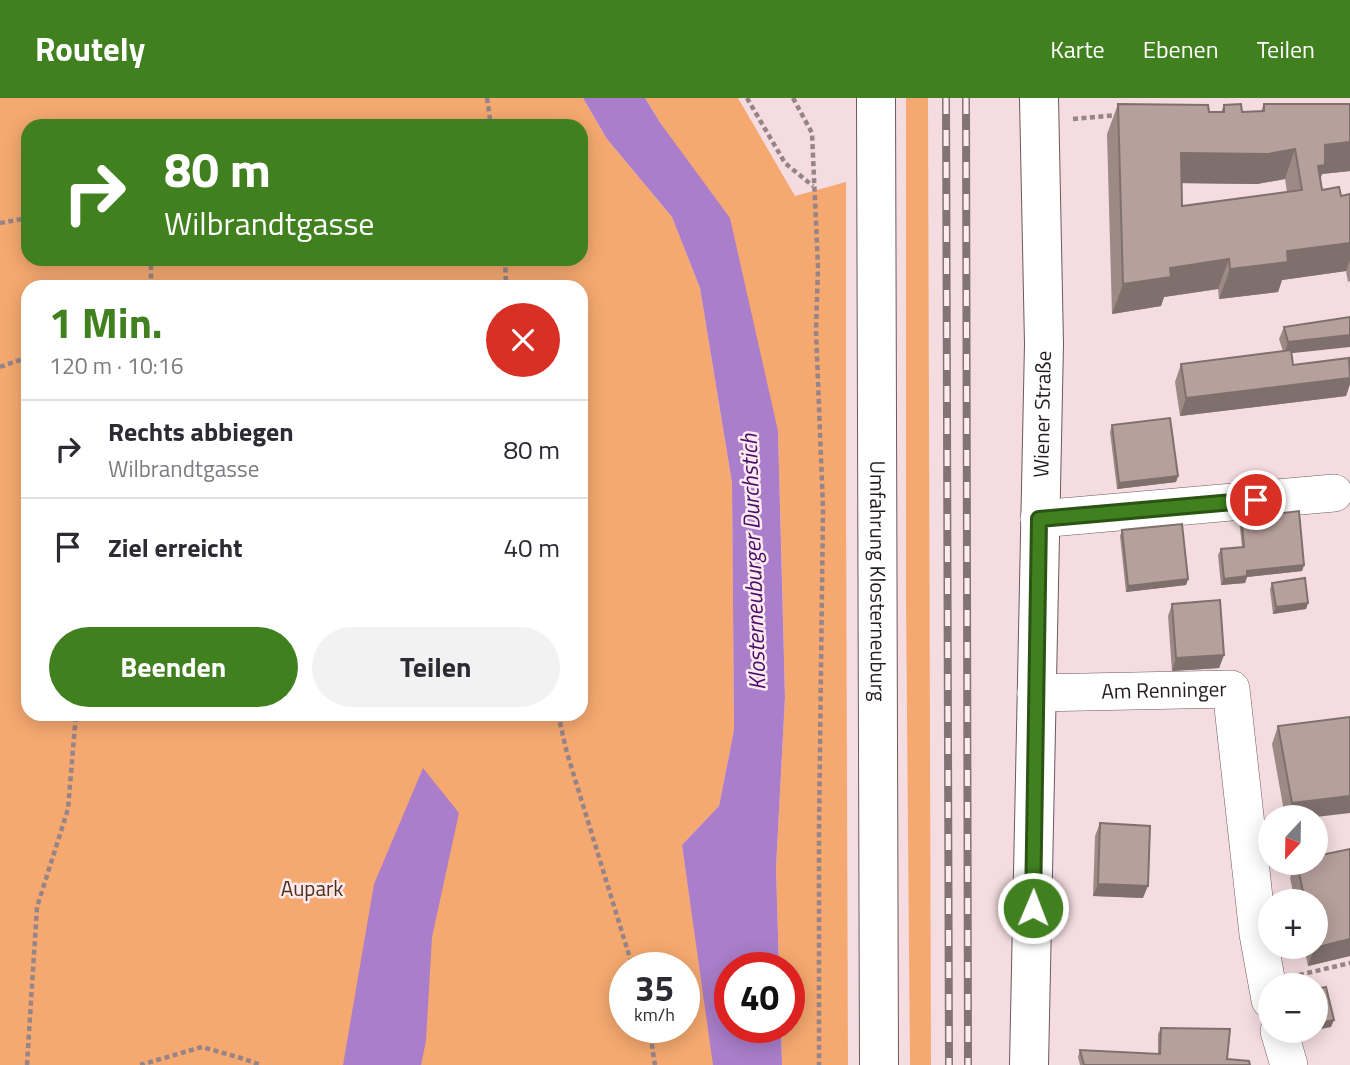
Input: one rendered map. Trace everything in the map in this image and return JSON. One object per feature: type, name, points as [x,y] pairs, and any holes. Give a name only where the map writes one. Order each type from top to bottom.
[{"type":"street","name":"Umfahrung Klosterneuburg","points":[[876,98],[879,1065]]},
{"type":"street","name":"Wiener Straße","points":[[1029,1065],[1044,344],[1039,98]]},
{"type":"street","points":[[1039,519],[1334,493]]},
{"type":"street","name":"Am Renninger","points":[[1036,693],[1231,689],[1258,934],[1266,973]]},
{"type":"street","points":[[1283,1043],[1289,1065]]},
{"type":"path","points":[[487,98],[490,119]]},
{"type":"path","points":[[747,98],[785,163],[814,186]]},
{"type":"path","points":[[793,98],[812,133],[818,267],[816,331],[822,508],[818,828],[819,1065]]},
{"type":"path","points":[[1073,119],[1125,115]]},
{"type":"path","points":[[0,223],[21,219]]},
{"type":"path","points":[[0,367],[21,360]]},
{"type":"path","points":[[27,1065],[37,907],[68,809],[75,721]]},
{"type":"path","points":[[560,721],[628,952]]},
{"type":"path","points":[[1321,973],[1350,963]]},
{"type":"path","points":[[652,1043],[655,1065]]},
{"type":"path","points":[[140,1065],[202,1047],[261,1065]]},
{"type":"green space","name":"Aupark","points":[[0,98],[583,98],[607,139],[672,217],[700,288],[732,483],[734,730],[719,806],[682,845],[698,952],[609,952],[609,1043],[700,1043],[700,969],[714,1065],[0,1065]]},
{"type":"green space","points":[[645,98],[738,98],[795,196],[846,182],[848,1065],[782,1065],[781,1043],[805,1043],[805,952],[779,952],[776,868],[785,696],[778,431],[661,124]]},
{"type":"green space","points":[[906,98],[928,98],[931,1065],[910,1065]]},
{"type":"water","name":"Klosterneuburger Durchstich","points":[[583,98],[645,98],[730,218],[778,431],[785,697],[776,868],[779,952],[714,952],[714,1043],[781,1043],[782,1065],[713,1065],[700,973],[700,952],[697,952],[682,845],[719,806],[734,730],[732,483],[700,288],[672,217],[607,139]]},
{"type":"water","points":[[423,768],[459,813],[432,937],[426,1041],[421,1065],[343,1065],[374,884]]},
{"type":"building","points":[[1118,104],[1208,105],[1209,112],[1224,112],[1224,105],[1241,104],[1242,112],[1264,111],[1264,104],[1350,104],[1350,142],[1325,145],[1325,165],[1318,166],[1322,190],[1339,187],[1341,196],[1350,194],[1350,243],[1287,251],[1288,262],[1230,269],[1229,259],[1170,268],[1171,277],[1123,284]],"holes":[[[1295,149],[1302,190],[1182,206],[1181,153],[1268,154]]]},
{"type":"building","points":[[1350,317],[1350,335],[1288,342],[1284,327]]},
{"type":"building","points":[[1291,350],[1293,365],[1349,358],[1350,378],[1186,398],[1181,364]]},
{"type":"building","points":[[1170,418],[1178,476],[1119,483],[1112,425]]},
{"type":"building","points":[[1274,509],[1275,514],[1299,511],[1304,565],[1247,571],[1247,576],[1224,579],[1221,549],[1244,547],[1241,512]]},
{"type":"building","points":[[1182,524],[1188,579],[1128,586],[1122,530]]},
{"type":"building","points":[[1305,578],[1308,603],[1276,607],[1272,583]]},
{"type":"building","points":[[1220,600],[1224,655],[1176,658],[1172,604]]},
{"type":"building","points":[[1350,717],[1350,796],[1292,803],[1278,726]]},
{"type":"building","points":[[1100,823],[1150,826],[1148,886],[1098,884]]},
{"type":"building","points":[[1350,849],[1350,939],[1328,944],[1328,889],[1302,889],[1300,875],[1328,875],[1328,854]]},
{"type":"building","points":[[1328,995],[1334,1020],[1328,1021]]},
{"type":"building","points":[[1161,1028],[1230,1029],[1227,1059],[1249,1061],[1250,1065],[1084,1065],[1080,1050],[1160,1054]]},
{"type":"railway","points":[[946,98],[949,1065]]},
{"type":"railway","points":[[966,98],[968,1065]]},
{"type":"route","points":[[1033,908],[1039,519],[1256,500]]}]
